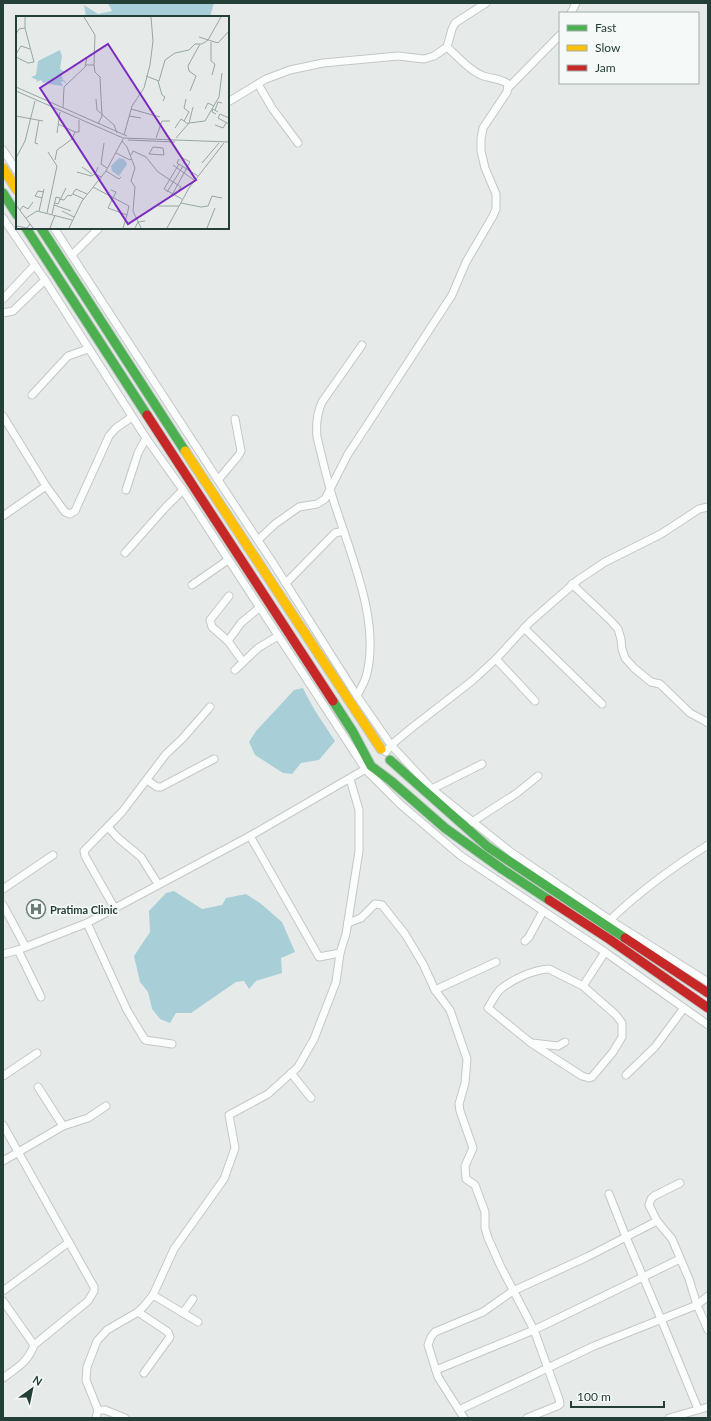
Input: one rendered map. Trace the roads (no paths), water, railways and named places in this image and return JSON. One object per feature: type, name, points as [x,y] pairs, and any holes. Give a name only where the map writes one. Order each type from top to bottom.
[{"type":"highway","points":[[3,168],[16,188]]},
{"type":"highway","points":[[3,193],[16,213]]},
{"type":"highway","points":[[27,229],[353,732],[371,766],[451,833],[502,869],[609,939],[708,1008]]},
{"type":"highway","points":[[42,229],[142,386],[334,679],[387,752],[488,847],[708,994]]},
{"type":"highway","points":[[371,766],[374,751],[387,752]]},
{"type":"highway","points":[[371,766],[387,767],[387,752]]},
{"type":"street","points":[[229,101],[266,79],[290,70],[323,63],[403,56],[424,59],[434,56],[447,47],[455,23],[486,3]]},
{"type":"street","points":[[572,12],[576,3]]},
{"type":"street","points":[[258,540],[275,524],[299,507],[317,504],[325,499],[354,444],[452,295],[466,262],[496,209],[496,194],[485,168],[481,151],[483,128],[508,88],[559,36]]},
{"type":"street","points":[[447,47],[475,71],[486,77],[505,82],[508,84],[508,88]]},
{"type":"street","points":[[258,84],[272,108],[298,144]]},
{"type":"street","points":[[3,150],[16,170]]},
{"type":"street","points":[[3,218],[34,266],[45,280],[132,417],[183,490],[259,608],[371,766],[400,804],[461,856],[605,952],[708,1025]]},
{"type":"street","points":[[55,229],[286,583],[357,696],[387,752],[512,853],[610,920],[708,982]]},
{"type":"street","points":[[72,255],[98,229]]},
{"type":"street","points":[[3,299],[34,266]]},
{"type":"street","points":[[3,313],[13,311],[45,280]]},
{"type":"street","points":[[357,696],[366,678],[370,660],[371,641],[368,620],[361,586],[330,491],[317,437],[320,407],[326,395],[362,345]]},
{"type":"street","points":[[32,395],[68,356],[88,349]]},
{"type":"street","points":[[3,416],[46,486],[65,512],[70,514],[75,511],[109,436],[116,428],[132,417]]},
{"type":"street","points":[[218,480],[241,451],[235,419]]},
{"type":"street","points":[[126,490],[138,453],[146,438]]},
{"type":"street","points":[[3,516],[46,486]]},
{"type":"street","points":[[125,553],[183,490]]},
{"type":"street","points":[[387,752],[472,681],[496,659],[524,628],[572,584],[605,562],[661,534],[699,509],[708,507]]},
{"type":"street","points":[[286,583],[335,533],[344,531]]},
{"type":"street","points":[[192,585],[228,560]]},
{"type":"street","points":[[572,584],[611,620],[618,629],[625,658],[634,668],[651,682],[660,684],[690,714],[708,723]]},
{"type":"street","points":[[229,596],[210,620],[212,627],[228,641],[243,662]]},
{"type":"street","points":[[228,641],[241,623],[259,608]]},
{"type":"street","points":[[524,628],[602,704]]},
{"type":"street","points":[[234,670],[258,648],[278,636]]},
{"type":"street","points":[[496,659],[535,701]]},
{"type":"street","points":[[114,907],[85,856],[84,851],[122,812],[166,754],[182,739],[210,707]]},
{"type":"street","points":[[147,780],[157,787],[162,788],[214,759]]},
{"type":"street","points":[[432,789],[482,764]]},
{"type":"street","points":[[3,954],[18,950],[86,923],[250,836],[371,766]]},
{"type":"street","points":[[472,822],[517,793],[538,776]]},
{"type":"street","points":[[96,1418],[98,1410],[86,1380],[87,1367],[97,1340],[107,1330],[138,1312],[153,1295],[174,1249],[224,1179],[235,1148],[229,1115],[268,1094],[298,1068],[314,1039],[336,982],[340,953],[348,923],[359,851],[359,810],[350,779]]},
{"type":"street","points":[[108,827],[118,838],[141,856],[158,884]]},
{"type":"street","points":[[250,836],[319,957],[340,953]]},
{"type":"street","points":[[610,920],[659,878],[708,845]]},
{"type":"street","points":[[3,889],[53,855]]},
{"type":"street","points":[[348,923],[361,918],[375,904],[382,905],[405,934],[423,964],[435,990],[450,1010],[467,1059],[465,1083],[459,1104],[473,1148],[465,1166],[466,1179],[475,1185],[484,1212],[485,1228],[488,1238],[513,1291],[534,1330],[549,1368],[560,1404],[527,1418]]},
{"type":"street","points":[[3,905],[25,946]]},
{"type":"street","points":[[525,941],[529,937],[543,911]]},
{"type":"street","points":[[86,923],[127,1010],[145,1040],[172,1044]]},
{"type":"street","points":[[18,950],[41,997]]},
{"type":"street","points":[[583,986],[605,952]]},
{"type":"street","points":[[435,990],[496,962]]},
{"type":"street","points":[[538,970],[557,972],[583,986],[616,1015],[622,1023],[623,1030],[622,1037],[612,1052],[592,1077],[589,1078],[582,1076],[531,1043],[488,1008],[501,988],[538,970]]},
{"type":"street","points":[[626,1075],[655,1047],[684,1008]]},
{"type":"street","points":[[531,1043],[558,1046],[565,1042]]},
{"type":"street","points":[[3,1076],[37,1053]]},
{"type":"street","points":[[292,1073],[310,1098]]},
{"type":"street","points":[[38,1087],[63,1126]]},
{"type":"street","points":[[3,1161],[63,1126],[88,1118],[106,1106]]},
{"type":"street","points":[[3,1125],[94,1286],[94,1291],[88,1301],[34,1345],[31,1354],[21,1365],[3,1378]]},
{"type":"street","points":[[680,1183],[650,1199],[649,1205],[657,1221],[672,1239],[708,1330]]},
{"type":"street","points":[[609,1194],[698,1409]]},
{"type":"street","points":[[464,1418],[438,1377],[428,1345],[435,1332],[483,1312],[513,1291],[587,1257],[657,1221]]},
{"type":"street","points":[[3,1291],[68,1242]]},
{"type":"street","points":[[436,1370],[534,1330],[680,1259]]},
{"type":"street","points":[[153,1295],[198,1322]]},
{"type":"street","points":[[459,1410],[594,1346],[697,1305],[708,1296]]},
{"type":"street","points":[[183,1313],[193,1299]]},
{"type":"street","points":[[3,1301],[34,1345]]},
{"type":"street","points":[[138,1312],[168,1332],[170,1337],[144,1373]]},
{"type":"street","points":[[669,1418],[708,1407]]},
{"type":"street","points":[[98,1410],[105,1410],[125,1418]]},
{"type":"water","points":[[108,3],[214,3],[210,16],[86,16],[84,5],[98,14],[112,11]]},
{"type":"water","points":[[303,688],[314,709],[335,741],[319,760],[301,763],[292,774],[283,773],[255,755],[249,742],[256,731],[294,690]]},
{"type":"water","points":[[174,891],[202,909],[222,905],[226,898],[246,894],[260,903],[282,922],[295,952],[281,958],[282,973],[256,981],[249,989],[244,981],[236,982],[191,1013],[176,1013],[170,1023],[160,1019],[152,1009],[148,992],[140,982],[134,956],[150,932],[149,911],[166,893]]},
{"type":"place","name":"Pratima Clinic","points":[[36,909]]}]
